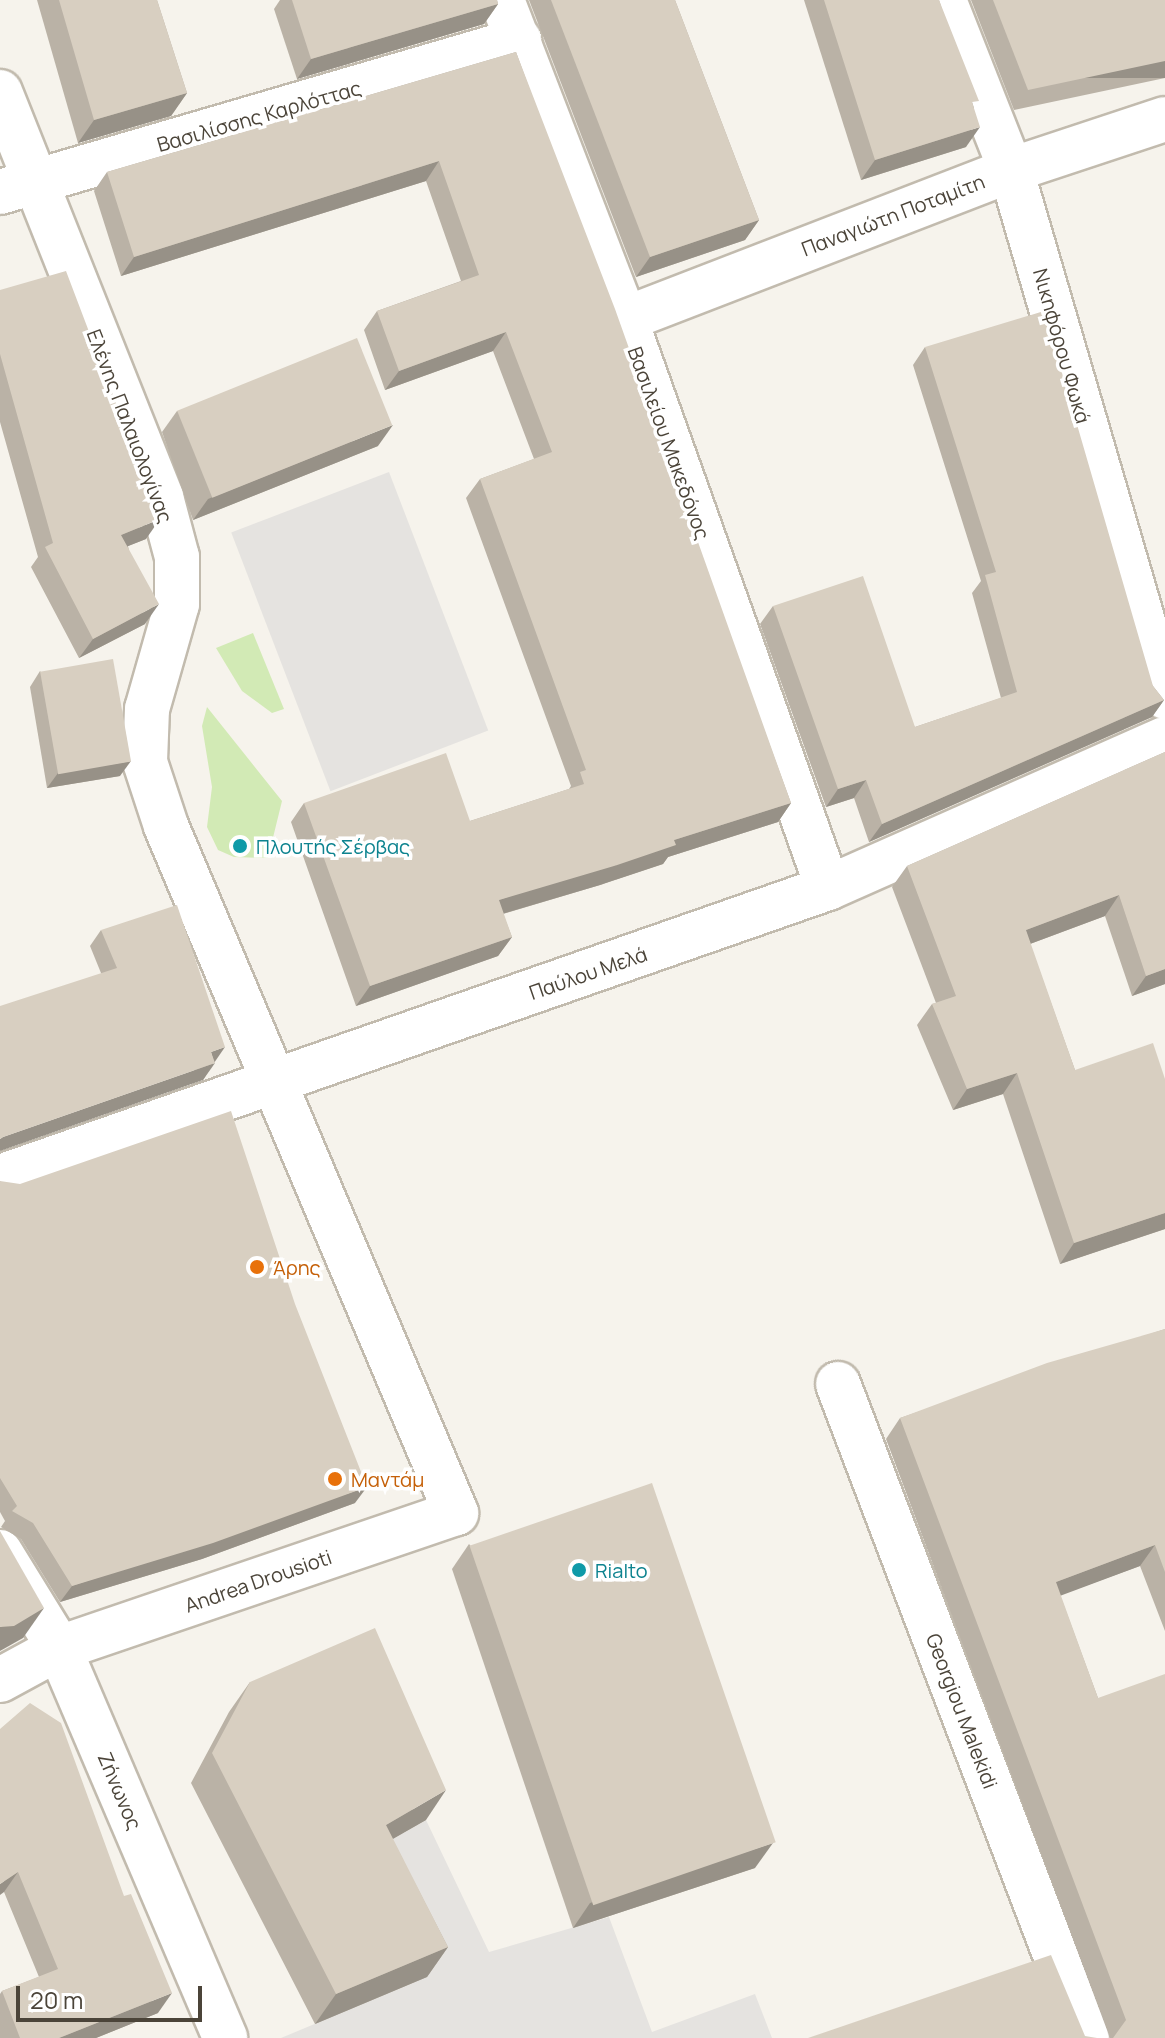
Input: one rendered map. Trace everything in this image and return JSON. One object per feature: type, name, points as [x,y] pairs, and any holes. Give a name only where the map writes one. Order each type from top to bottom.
[{"type":"street","name":"Βασιλείου Μακεδόνος","points":[[502,0],[625,319],[828,888]]},
{"type":"street","name":"Νικηφόρου Φωκά","points":[[944,0],[1011,170],[1165,697]]},
{"type":"street","name":"Βασιλίσσης Καρλόττας","points":[[18,187],[519,40]]},
{"type":"street","name":"Ελένης Παλαιολογίνας","points":[[0,92],[18,187],[161,497],[177,557],[177,604],[147,709],[145,762],[166,826],[456,1513]]},
{"type":"street","name":"Παναγιώτη Ποταμίτη","points":[[625,319],[1011,170],[1165,119]]},
{"type":"street","name":"Παύλου Μελά","points":[[0,1177],[828,888],[1165,739]]},
{"type":"street","name":"Georgiou Malekidi","points":[[838,1384],[1087,2038]]},
{"type":"street","name":"Andrea Drousioti","points":[[0,1680],[59,1648],[456,1513]]},
{"type":"street","name":"Ζήνωνος","points":[[0,1552],[59,1648],[225,2038]]},
{"type":"green space","points":[[253,633],[284,709],[272,713],[242,691],[216,648]]},
{"type":"green space","points":[[207,707],[282,801],[268,858],[234,857],[218,850],[207,827],[212,787],[202,726]]},
{"type":"shaded area","points":[[389,472],[488,731],[330,791],[231,533]]},
{"type":"shaded area","points":[[426,1820],[489,1952],[609,1917],[652,2032],[755,1994],[772,2038],[281,2038],[427,1977],[365,1855]]},
{"type":"building","points":[[59,0],[157,0],[187,93],[94,120]]},
{"type":"building","points":[[292,0],[497,0],[498,4],[311,59]]},
{"type":"building","points":[[551,0],[675,0],[759,220],[650,257]]},
{"type":"building","points":[[824,0],[939,0],[979,101],[972,102],[980,127],[875,160]]},
{"type":"building","points":[[993,0],[1165,0],[1165,61],[1028,90]]},
{"type":"building","points":[[516,52],[615,309],[791,803],[674,840],[676,845],[614,866],[499,900],[512,937],[370,986],[304,803],[446,753],[470,821],[584,784],[580,772],[586,770],[480,479],[552,452],[506,332],[399,371],[377,311],[479,275],[439,161],[134,257],[107,172]]},
{"type":"building","points":[[66,271],[160,519],[121,535],[159,604],[93,639],[45,547],[53,543],[0,354],[0,290]]},
{"type":"building","points":[[1044,311],[1153,686],[1164,700],[882,824],[866,780],[838,789],[773,606],[863,576],[915,727],[1017,692],[985,575],[996,572],[925,347]]},
{"type":"building","points":[[357,338],[392,425],[212,498],[177,411]]},
{"type":"building","points":[[113,659],[131,761],[58,774],[40,672]]},
{"type":"building","points":[[1165,752],[1165,969],[1146,976],[1119,895],[1026,930],[1075,1070],[1153,1043],[1165,1079],[1165,1213],[1074,1243],[1017,1073],[967,1089],[932,1004],[956,996],[907,866]]},
{"type":"building","points":[[177,905],[225,1047],[211,1052],[215,1063],[0,1139],[0,1006],[117,968],[101,930]]},
{"type":"building","points":[[231,1111],[295,1304],[367,1487],[213,1543],[72,1586],[33,1523],[12,1511],[17,1506],[0,1478],[0,1181],[20,1184]]},
{"type":"building","points":[[1165,1329],[1165,1572],[1155,1545],[1056,1582],[1098,1698],[1165,1674],[1165,2038],[1113,2038],[1126,2020],[900,1418],[1047,1363]]},
{"type":"building","points":[[652,1483],[776,1842],[593,1905],[470,1546]]},
{"type":"building","points":[[0,1531],[44,1608],[14,1626],[0,1627]]},
{"type":"building","points":[[375,1628],[446,1790],[386,1825],[448,1947],[336,1994],[212,1753],[250,1682]]},
{"type":"building","points":[[30,1703],[61,1723],[124,1896],[131,1894],[172,1993],[59,2038],[20,2038],[2,1991],[58,1969],[18,1872],[0,1884],[0,1729]]},
{"type":"building","points":[[1051,1955],[1085,2036],[1097,2038],[808,2038]]},
{"type":"place","name":"Πλουτής Σέρβας","points":[[240,846]]},
{"type":"place","name":"Άρης","points":[[257,1267]]},
{"type":"place","name":"Μαντάμ","points":[[335,1479]]},
{"type":"place","name":"Rialto","points":[[579,1570]]}]
